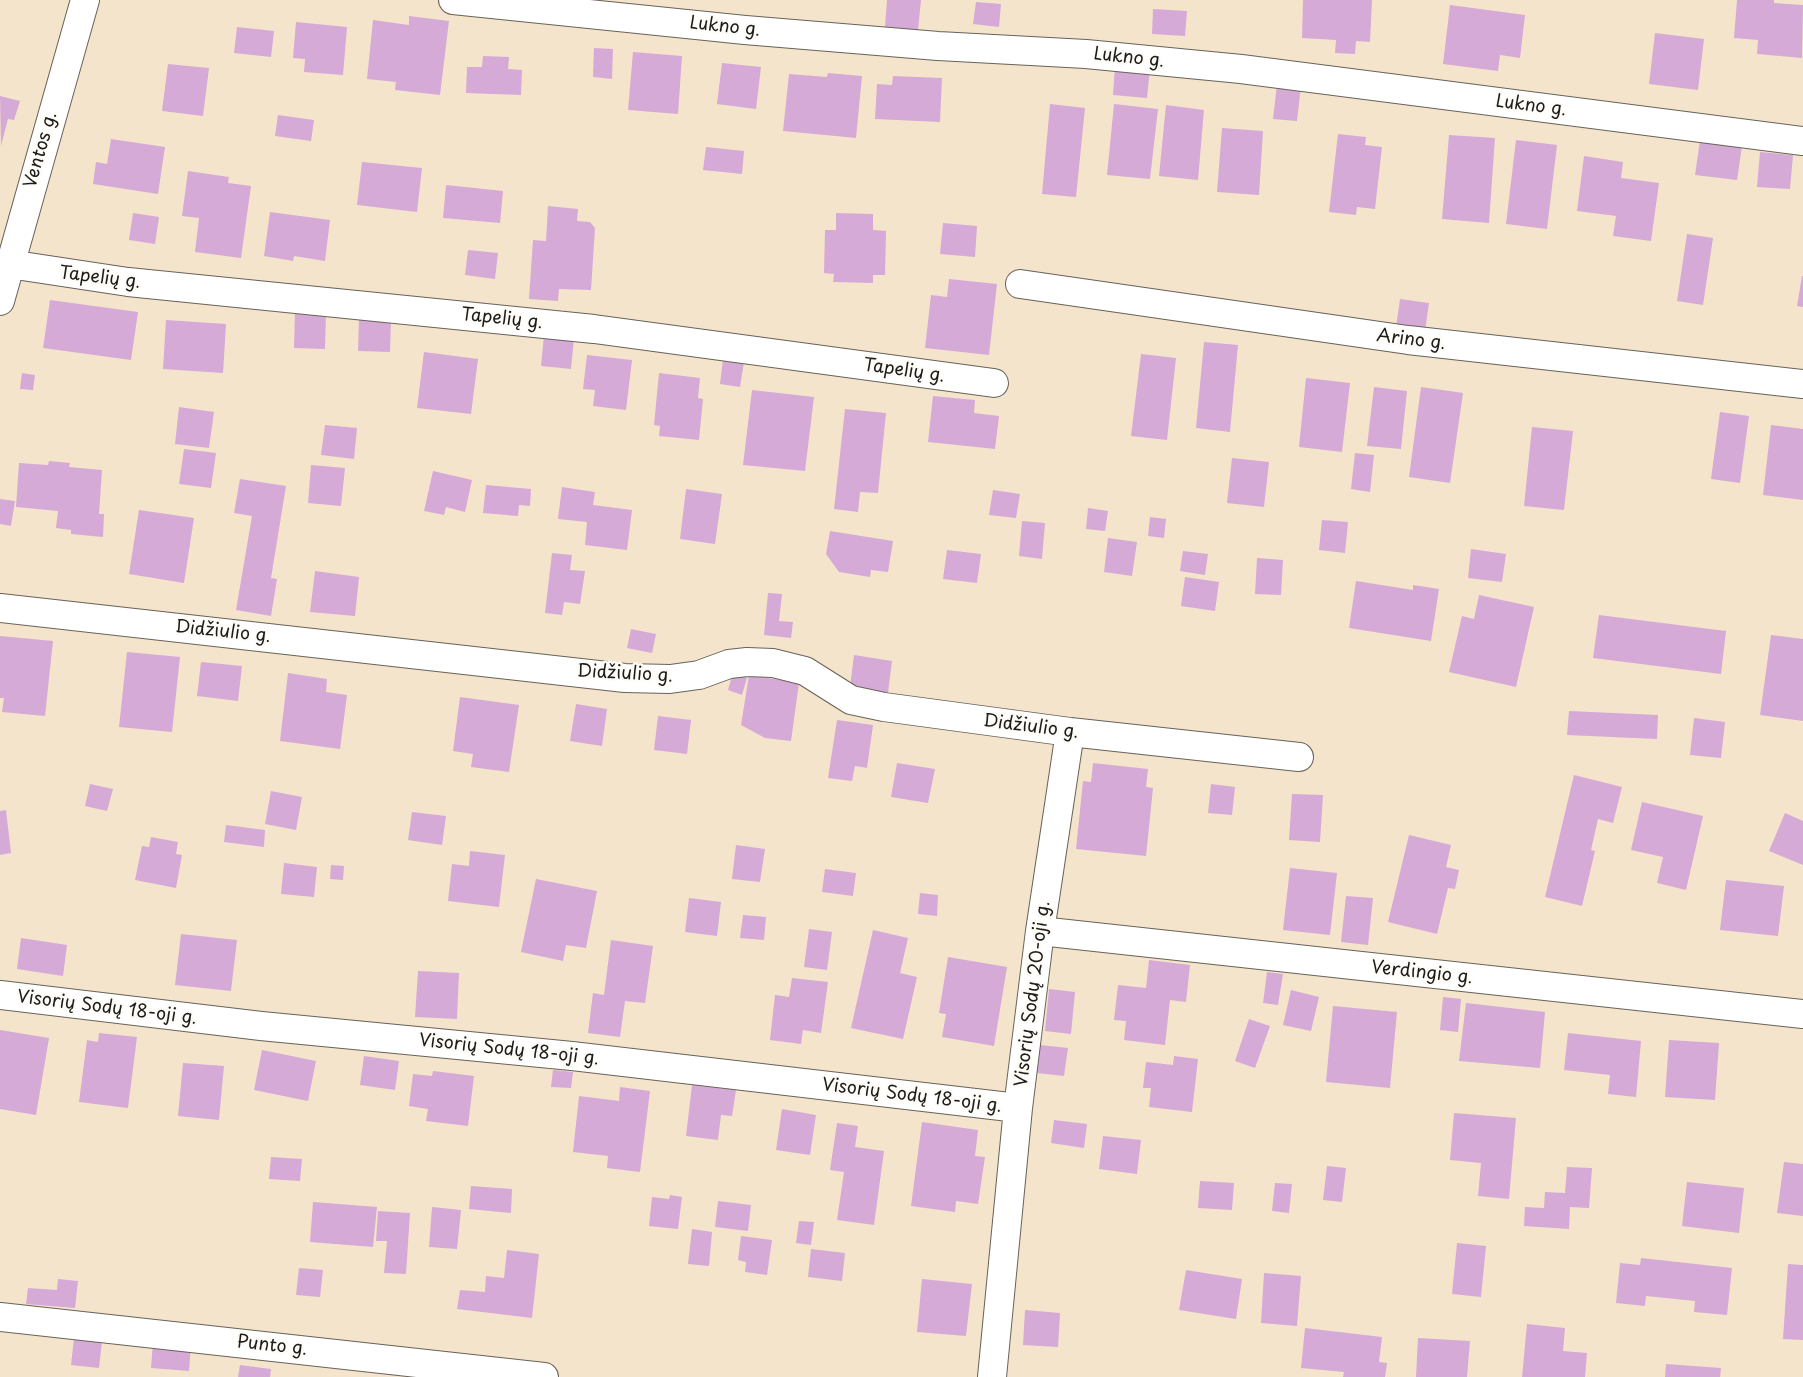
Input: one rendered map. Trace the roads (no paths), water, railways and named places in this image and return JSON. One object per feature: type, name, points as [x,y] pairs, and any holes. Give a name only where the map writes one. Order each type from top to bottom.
[{"type":"street","name":"Ventos g.","points":[[0,301],[8,251],[85,0]]},
{"type":"street","name":"Lukno g.","points":[[453,0],[745,30],[938,46],[1086,54],[1241,69],[1803,141]]},
{"type":"street","name":"Tapelių g.","points":[[8,251],[128,282],[594,329],[994,383]]},
{"type":"street","name":"Arino g.","points":[[1020,284],[1408,340],[1803,384]]},
{"type":"street","name":"Didžiulio g.","points":[[0,608],[625,678],[670,679],[699,675],[729,664],[747,662],[773,663],[805,671],[851,700],[884,708],[1070,732],[1299,757]]},
{"type":"street","name":"Visorių Sodų 20-oji g.","points":[[992,1377],[1018,1108],[1040,931],[1070,732]]},
{"type":"street","name":"Verdingio g.","points":[[1040,931],[1803,1014]]},
{"type":"street","name":"Visorių Sodų 18-oji g.","points":[[0,995],[261,1026],[572,1056],[1018,1108]]},
{"type":"street","name":"Punto g.","points":[[0,1317],[544,1377]]}]
